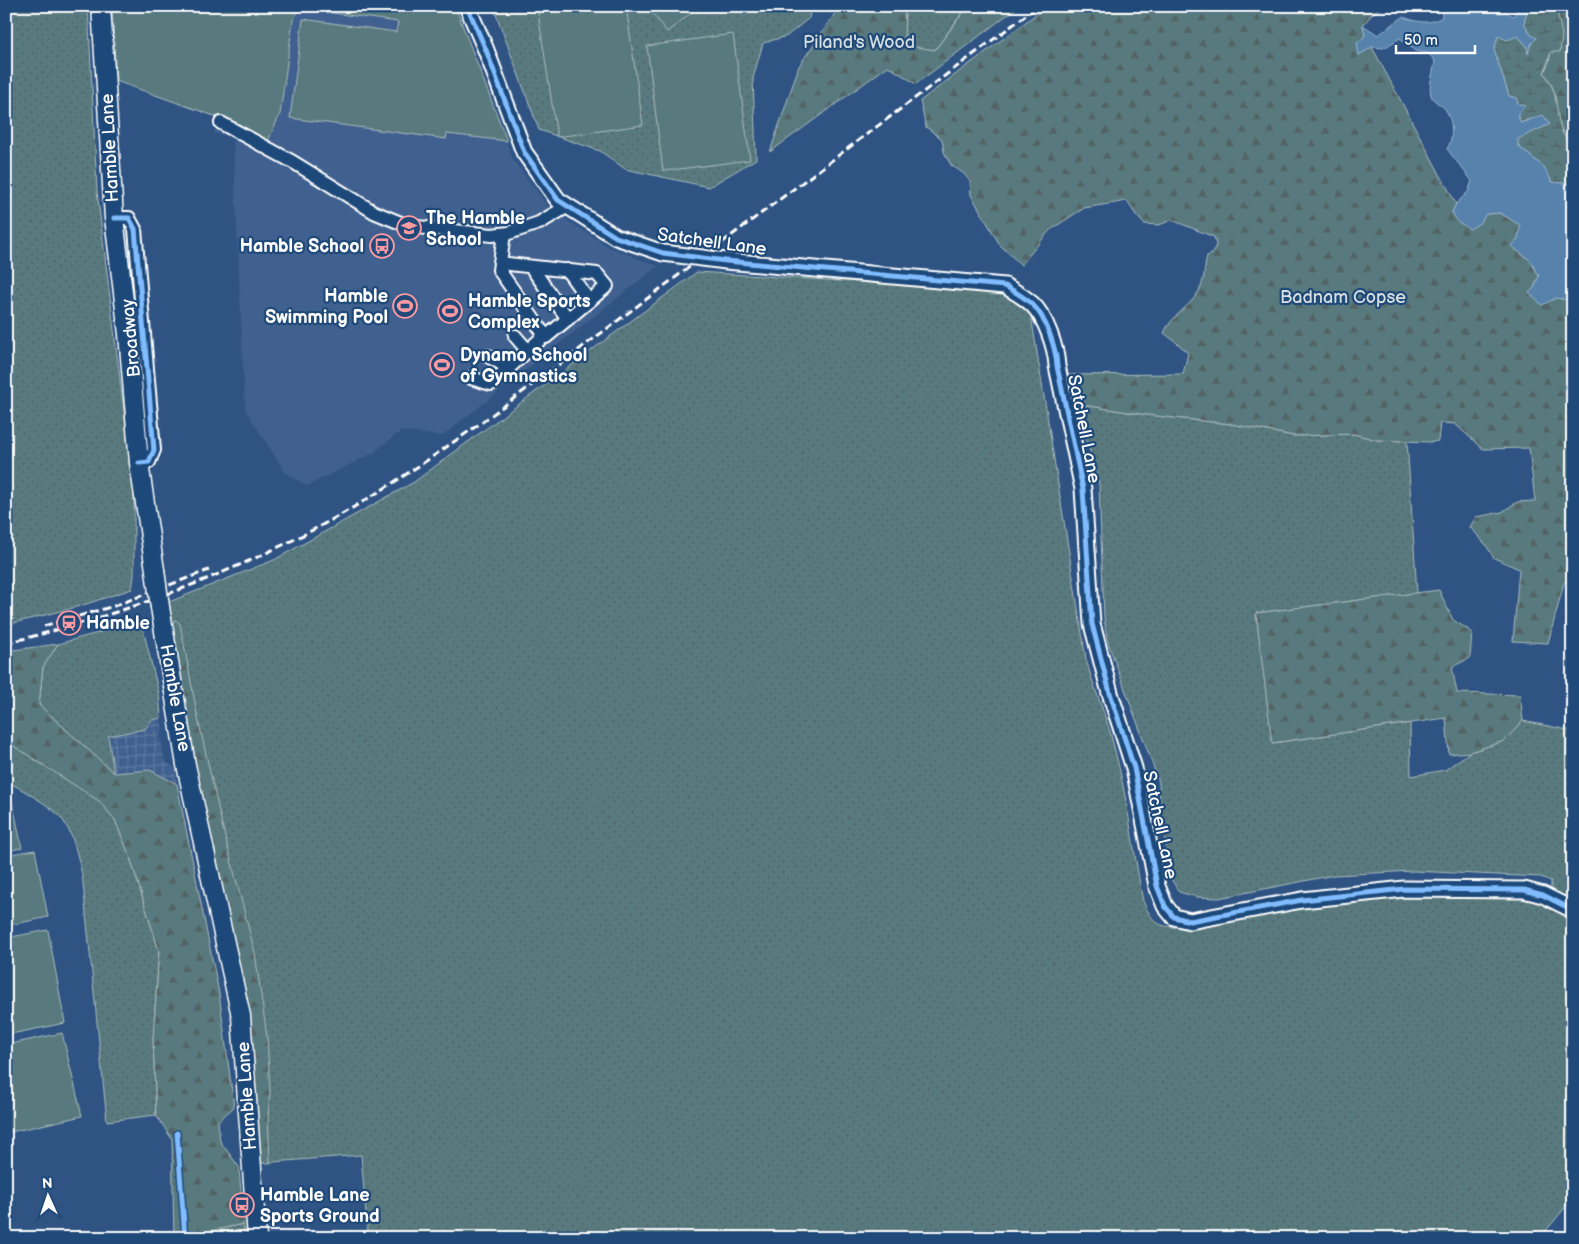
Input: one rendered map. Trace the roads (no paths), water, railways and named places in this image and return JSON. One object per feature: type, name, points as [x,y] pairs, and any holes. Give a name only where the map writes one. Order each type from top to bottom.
[{"type":"main road","name":"Hamble Lane","points":[[101,6],[114,218],[128,334],[139,463],[186,765],[241,1016],[257,1238]]},
{"type":"street","name":"Satchell Lane","points":[[468,6],[524,152],[558,200],[616,237],[663,253],[1005,286],[1032,304],[1041,316],[1056,354],[1082,489],[1092,624],[1110,693],[1134,768],[1157,886],[1165,906],[1174,917],[1190,921],[1302,900],[1404,889],[1524,890],[1543,895],[1573,910]]},
{"type":"street","points":[[221,124],[293,162],[374,212],[408,226],[492,235],[504,234],[539,223],[568,206]]},
{"type":"street","points":[[504,234],[499,270],[545,336]]},
{"type":"street","points":[[471,378],[491,384],[545,336],[607,286],[597,274],[500,263]]},
{"type":"street","points":[[531,266],[568,319]]},
{"type":"street","points":[[567,270],[589,301]]},
{"type":"street","points":[[515,336],[528,351]]},
{"type":"street","points":[[488,356],[509,368]]},
{"type":"railway","points":[[6,643],[117,612],[189,586],[260,556],[344,513],[416,468],[485,420],[1038,6]]},
{"type":"railway","points":[[44,626],[114,606],[209,570]]},
{"type":"place","name":"The Hamble School","points":[[409,228]]},
{"type":"place","name":"Hamble School","points":[[382,246]]},
{"type":"place","name":"Hamble Swimming Pool","points":[[405,306]]},
{"type":"place","name":"Hamble Sports Complex","points":[[450,311]]},
{"type":"place","name":"Dynamo School of Gymnastics","points":[[442,365]]},
{"type":"place","name":"Hamble","points":[[69,623]]},
{"type":"place","name":"Hamble Lane Sports Ground","points":[[242,1205]]},
{"type":"park label","name":"Piland's Wood","points":[[859,42]]},
{"type":"park label","name":"Badnam Copse","points":[[1343,297]]}]
